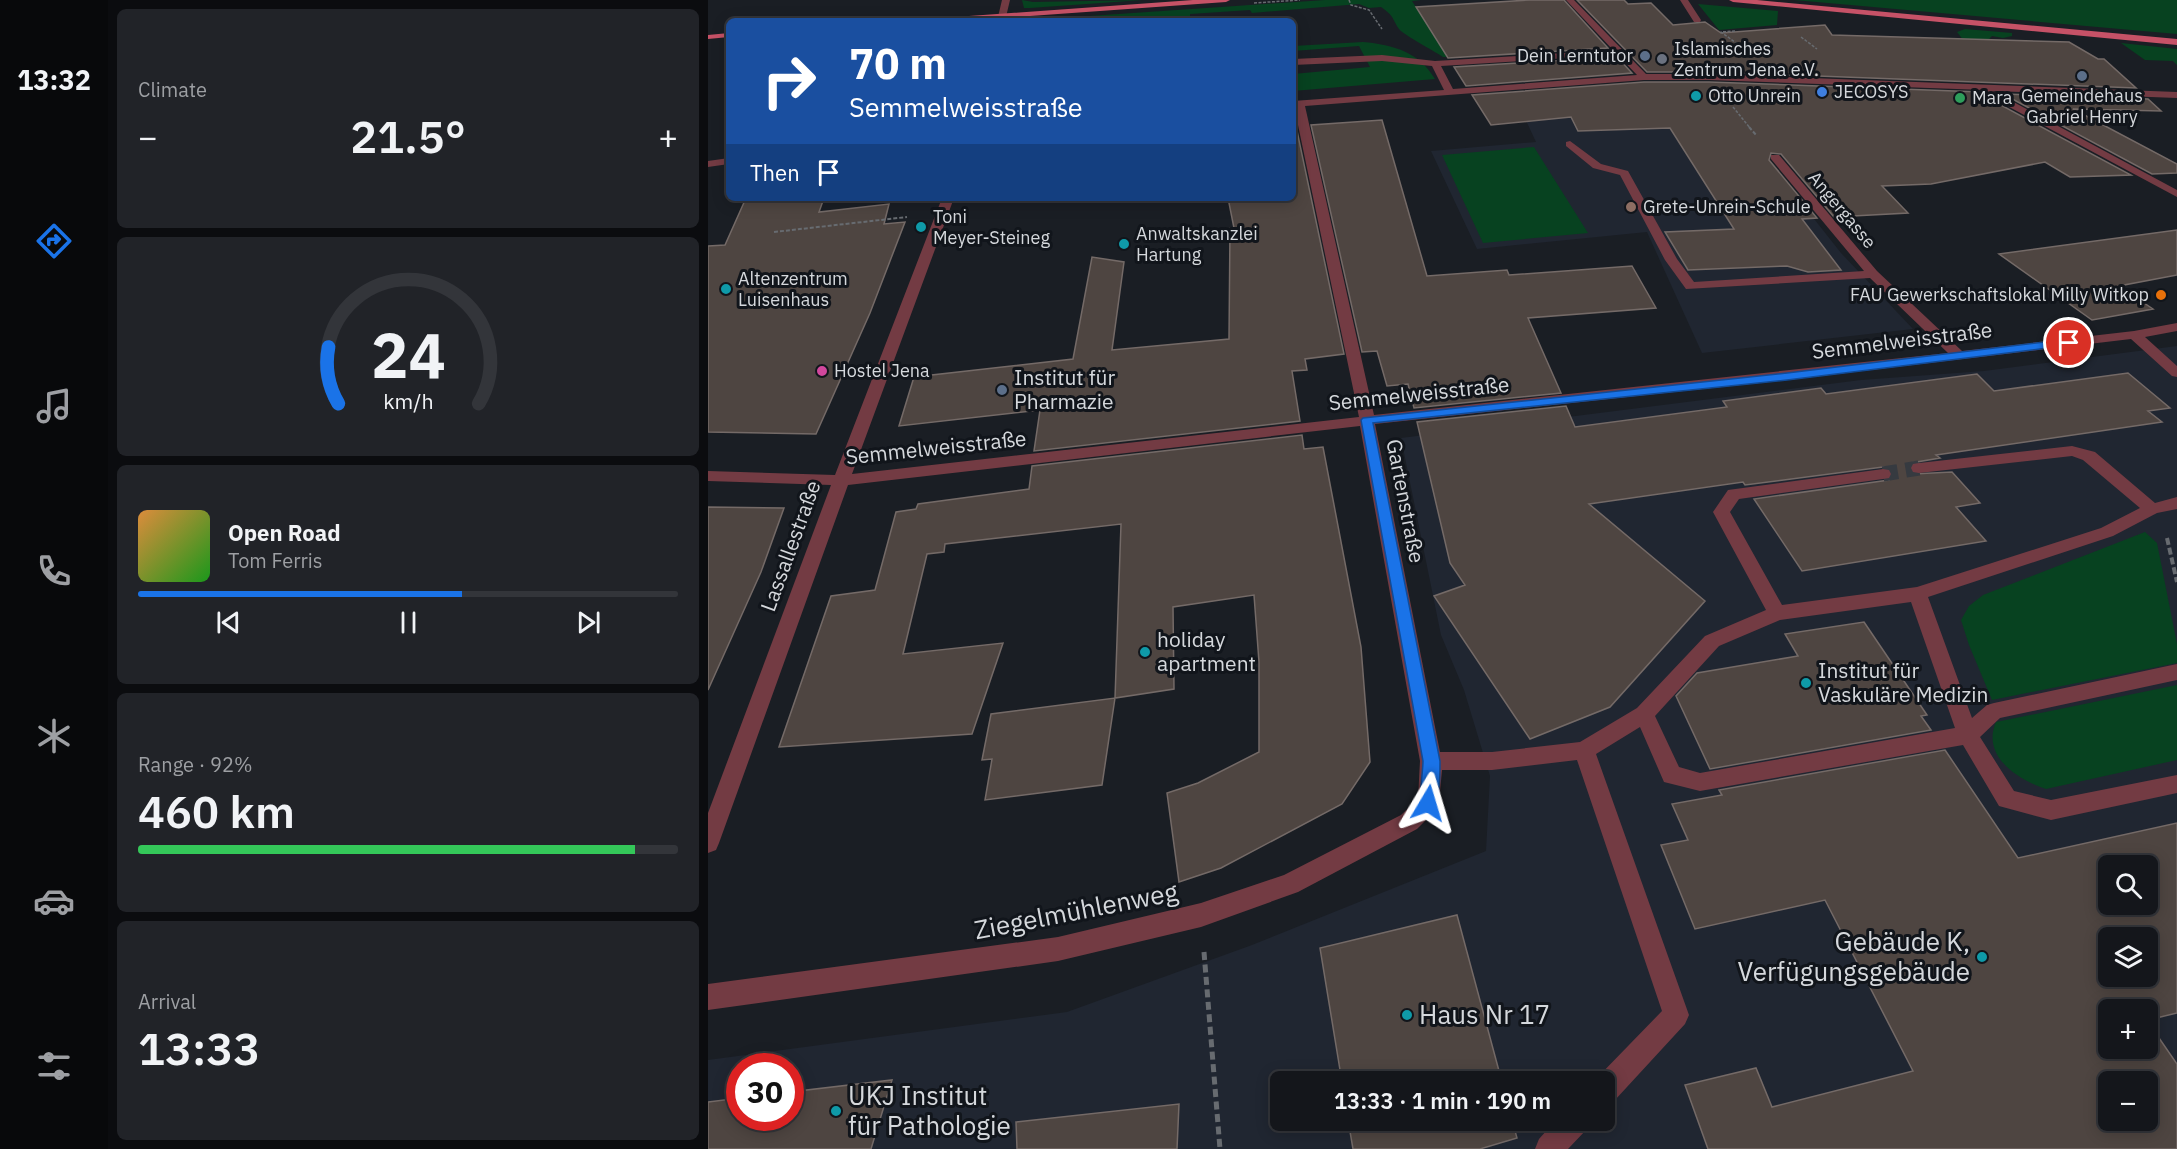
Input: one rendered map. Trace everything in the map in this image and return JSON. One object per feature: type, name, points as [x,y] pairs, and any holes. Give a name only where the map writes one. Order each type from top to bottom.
[{"type":"main road","points":[[1002,18],[1226,0]]},
{"type":"main road","points":[[1733,0],[2177,42]]},
{"type":"main road","points":[[708,37],[726,35]]},
{"type":"street","points":[[1002,18],[1006,0]]},
{"type":"street","points":[[1570,0],[1644,78]]},
{"type":"street","points":[[1684,0],[1697,20]]},
{"type":"street","points":[[1296,62],[1382,58],[1435,64],[1618,52]]},
{"type":"street","points":[[1435,64],[1450,92]]},
{"type":"street","points":[[1297,103],[1644,78],[1709,77],[2177,95]]},
{"type":"street","points":[[1975,88],[1999,96],[2177,194]]},
{"type":"street","name":"Gartenstraße","points":[[1297,103],[1367,420],[1431,761],[1428,803]]},
{"type":"street","points":[[1570,144],[1597,166],[1624,173],[1671,260],[1690,286],[1873,274]]},
{"type":"street","name":"Angergasse","points":[[1775,157],[1873,274],[1959,356]]},
{"type":"street","points":[[708,164],[726,161]]},
{"type":"street","name":"Lassallestraße","points":[[708,843],[841,480],[947,201]]},
{"type":"street","name":"Semmelweisstraße","points":[[708,476],[841,480],[1367,420],[1787,376],[2134,335],[2177,327]]},
{"type":"street","points":[[2134,335],[2177,373]]},
{"type":"street","points":[[1919,468],[2072,451],[2089,456],[2152,509]]},
{"type":"street","points":[[1777,613],[1721,512],[1734,494],[1883,474]]},
{"type":"street","points":[[1431,761],[1492,760],[1584,750],[1644,714],[1712,640],[1777,613],[1918,594],[2107,532],[2152,509],[2177,503]]},
{"type":"street","points":[[1918,594],[1968,735],[2007,798],[2050,810],[2177,784]]},
{"type":"street","points":[[1644,714],[1672,775],[1700,782],[1968,735],[1994,711],[2177,672]]},
{"type":"street","points":[[1584,750],[1676,1014],[1615,1079]]},
{"type":"street","name":"Ziegelmühlenweg","points":[[708,997],[1058,949],[1201,915],[1290,884],[1409,822],[1428,803]]},
{"type":"street","points":[[1549,1149],[1566,1131]]},
{"type":"path","points":[[1349,0],[1351,5],[1369,10],[1384,31]]},
{"type":"path","points":[[1709,77],[1775,157]]},
{"type":"path","points":[[774,232],[908,217]]},
{"type":"path","points":[[2152,509],[2163,518],[2177,582]]},
{"type":"path","points":[[1201,915],[1220,1149]]},
{"type":"shaded area","name":"Grete-Unrein-Schule","points":[[1637,91],[1758,148],[1841,253],[1913,329],[1702,353],[1647,232],[1477,249],[1431,151],[1536,142],[1515,97]]},
{"type":"shaded area","points":[[2177,346],[2177,1149],[708,1149],[708,1060],[726,1058],[726,1131],[804,1131],[804,1053],[760,1053],[1067,1012],[1252,945],[1486,851],[1490,776],[1464,690],[1441,635],[1401,438],[1861,380],[1984,371]]},
{"type":"green space","points":[[1022,0],[1033,2],[1143,0],[1024,8]]},
{"type":"green space","points":[[1325,0],[1421,0],[1412,1],[1448,57],[1443,57],[1402,32],[1391,15],[1381,7],[1369,8],[1359,4],[1252,13],[1250,10],[1190,14],[1190,18],[1060,18]]},
{"type":"green space","points":[[1794,0],[2177,0],[2177,34]]},
{"type":"green space","points":[[1698,4],[1778,11],[1777,25],[1719,30]]},
{"type":"green space","points":[[1965,29],[2012,33],[2012,36],[2003,38],[1992,36],[1989,39],[2010,44],[1974,54],[1957,32]]},
{"type":"green space","points":[[1363,42],[1385,45],[1413,56],[1429,70],[1435,79],[1296,91],[1296,74],[1370,67],[1359,46],[1296,51],[1296,46]]},
{"type":"green space","points":[[2121,43],[2177,49],[2177,65],[2173,61],[2145,60]]},
{"type":"green space","points":[[1534,147],[1588,233],[1483,243],[1442,155]]},
{"type":"green space","points":[[2145,532],[2157,543],[2177,644],[2177,663],[1992,700],[1961,620],[1969,606],[1983,595]]},
{"type":"green space","points":[[2177,685],[2177,760],[2046,789],[2014,773],[1998,756],[1994,746],[1993,734],[1996,722]]},
{"type":"building","points":[[1564,0],[1608,48],[1448,58],[1416,7]]},
{"type":"building","points":[[1577,0],[1624,0],[1628,4],[1651,3],[1673,25],[1705,22],[1721,33],[1825,25],[1832,35],[2069,42],[2098,59],[2104,59],[2136,88],[1709,72],[1647,72]]},
{"type":"building","points":[[1617,57],[1632,73],[1466,86],[1454,67]]},
{"type":"building","points":[[1644,82],[1709,82],[1982,92],[1984,96],[2131,175],[2070,177],[2045,162],[1931,184],[1882,186],[1908,213],[1834,217],[1781,154],[1771,153],[1769,160],[1817,218],[1802,219],[1841,270],[1808,272],[1787,266],[1688,270],[1665,232],[1734,229],[1670,128],[1578,131],[1571,117],[1491,125],[1472,95]]},
{"type":"building","points":[[2003,94],[2148,99],[2161,111],[2073,109],[2177,164],[2177,173],[2152,174]]},
{"type":"building","points":[[1382,120],[1427,276],[1507,270],[1509,275],[1632,266],[1656,308],[1528,318],[1561,393],[1414,408],[1408,384],[1387,386],[1377,351],[1362,352],[1311,125]]},
{"type":"building","points":[[1296,126],[1344,354],[1305,359],[1307,370],[1292,371],[1300,421],[1034,451],[1040,410],[899,426],[914,377],[1073,359],[1092,257],[1124,262],[1112,350],[1229,339],[1230,228],[1234,228],[1229,201],[1296,201]]},
{"type":"building","points":[[745,201],[823,201],[819,212],[889,204],[884,224],[905,222],[870,313],[816,434],[708,432],[708,246],[725,245]]},
{"type":"building","points":[[2177,230],[2177,275],[2119,286],[2153,309],[2092,320],[1999,254]]},
{"type":"building","points":[[2128,373],[2170,408],[2148,411],[2162,422],[1936,455],[1940,458],[1911,463],[1909,469],[1913,474],[1952,472],[1980,503],[1956,507],[1986,541],[1802,571],[1754,499],[1889,480],[1893,473],[1889,468],[1883,467],[1745,485],[1743,482],[1589,504],[1705,601],[1610,707],[1530,739],[1434,596],[1465,585],[1450,563],[1417,422],[1566,406],[1575,427],[1727,407],[1723,401],[1821,388],[1826,394],[1977,374],[1994,391]]},
{"type":"building","points":[[1302,435],[1304,449],[1323,447],[1361,647],[1370,762],[1342,804],[1221,868],[1179,882],[1167,793],[1198,783],[1259,752],[1259,662],[1254,595],[1173,607],[1174,689],[1115,698],[1121,524],[945,544],[944,552],[927,554],[903,654],[1003,643],[972,734],[779,747],[831,596],[875,590],[896,512],[916,509],[918,504],[1029,489],[1032,466]]},
{"type":"building","points":[[708,507],[784,508],[761,572],[708,690]]},
{"type":"building","name":"Institut für Vaskuläre Medizin","points":[[1864,622],[1927,715],[1921,716],[1931,730],[1710,769],[1676,696],[1697,673],[1798,656],[1785,634]]},
{"type":"building","points":[[1115,698],[1102,785],[985,800],[992,759],[982,760],[991,714]]},
{"type":"building","name":"Gebäude K, Verfügungsgebäude","points":[[1945,750],[2018,858],[2177,823],[2177,1013],[2158,1018],[2158,999],[2098,999],[2098,1059],[2158,1059],[2158,1036],[2177,1064],[2177,1149],[1708,1149],[1685,1085],[1756,1068],[1772,1107],[1913,1071],[1825,900],[1695,929],[1661,845],[1688,840],[1672,804],[1722,795],[1719,790]]},
{"type":"building","name":"Haus Nr 17","points":[[1457,915],[1499,1071],[1340,1071],[1320,948]]},
{"type":"building","points":[[892,1080],[871,1149],[708,1149],[708,1102],[726,1100],[726,1131],[804,1131],[804,1090]]},
{"type":"building","points":[[1179,1104],[1177,1149],[1017,1149],[1016,1122]]},
{"type":"building","points":[[1350,1131],[1515,1131],[1517,1138],[1480,1149],[1353,1149]]},
{"type":"tunnel","points":[[1883,474],[1919,468]]},
{"type":"place","name":"Dein Lerntutor","points":[[1645,56]]},
{"type":"place","name":"Islamisches Zentrum Jena e.V.","points":[[1662,59]]},
{"type":"place","name":"Gemeindehaus Gabriel Henry","points":[[2082,76]]},
{"type":"place","name":"JECOSYS","points":[[1822,92]]},
{"type":"place","name":"Otto Unrein","points":[[1696,96]]},
{"type":"place","name":"Mara","points":[[1960,98]]},
{"type":"place","name":"Grete-Unrein-Schule","points":[[1631,207]]},
{"type":"place","name":"Toni Meyer-Steineg","points":[[921,227]]},
{"type":"place","name":"Anwaltskanzlei Hartung","points":[[1124,244]]},
{"type":"place","name":"Altenzentrum Luisenhaus","points":[[726,289]]},
{"type":"place","name":"FAU Gewerkschaftslokal Milly Witkop","points":[[2161,295]]},
{"type":"place","name":"Hostel Jena","points":[[822,371]]},
{"type":"place","name":"Institut für Pharmazie","points":[[1002,390]]},
{"type":"place","name":"holiday apartment","points":[[1145,652]]},
{"type":"place","name":"Institut für Vaskuläre Medizin","points":[[1806,683]]},
{"type":"place","name":"Gebäude K, Verfügungsgebäude","points":[[1982,957]]},
{"type":"place","name":"Haus Nr 17","points":[[1407,1015]]},
{"type":"place","name":"UKJ Institut für Pathologie","points":[[836,1111]]},
{"type":"route","points":[[1428,803],[1431,761],[1367,420],[1787,376],[2069,343]]}]
